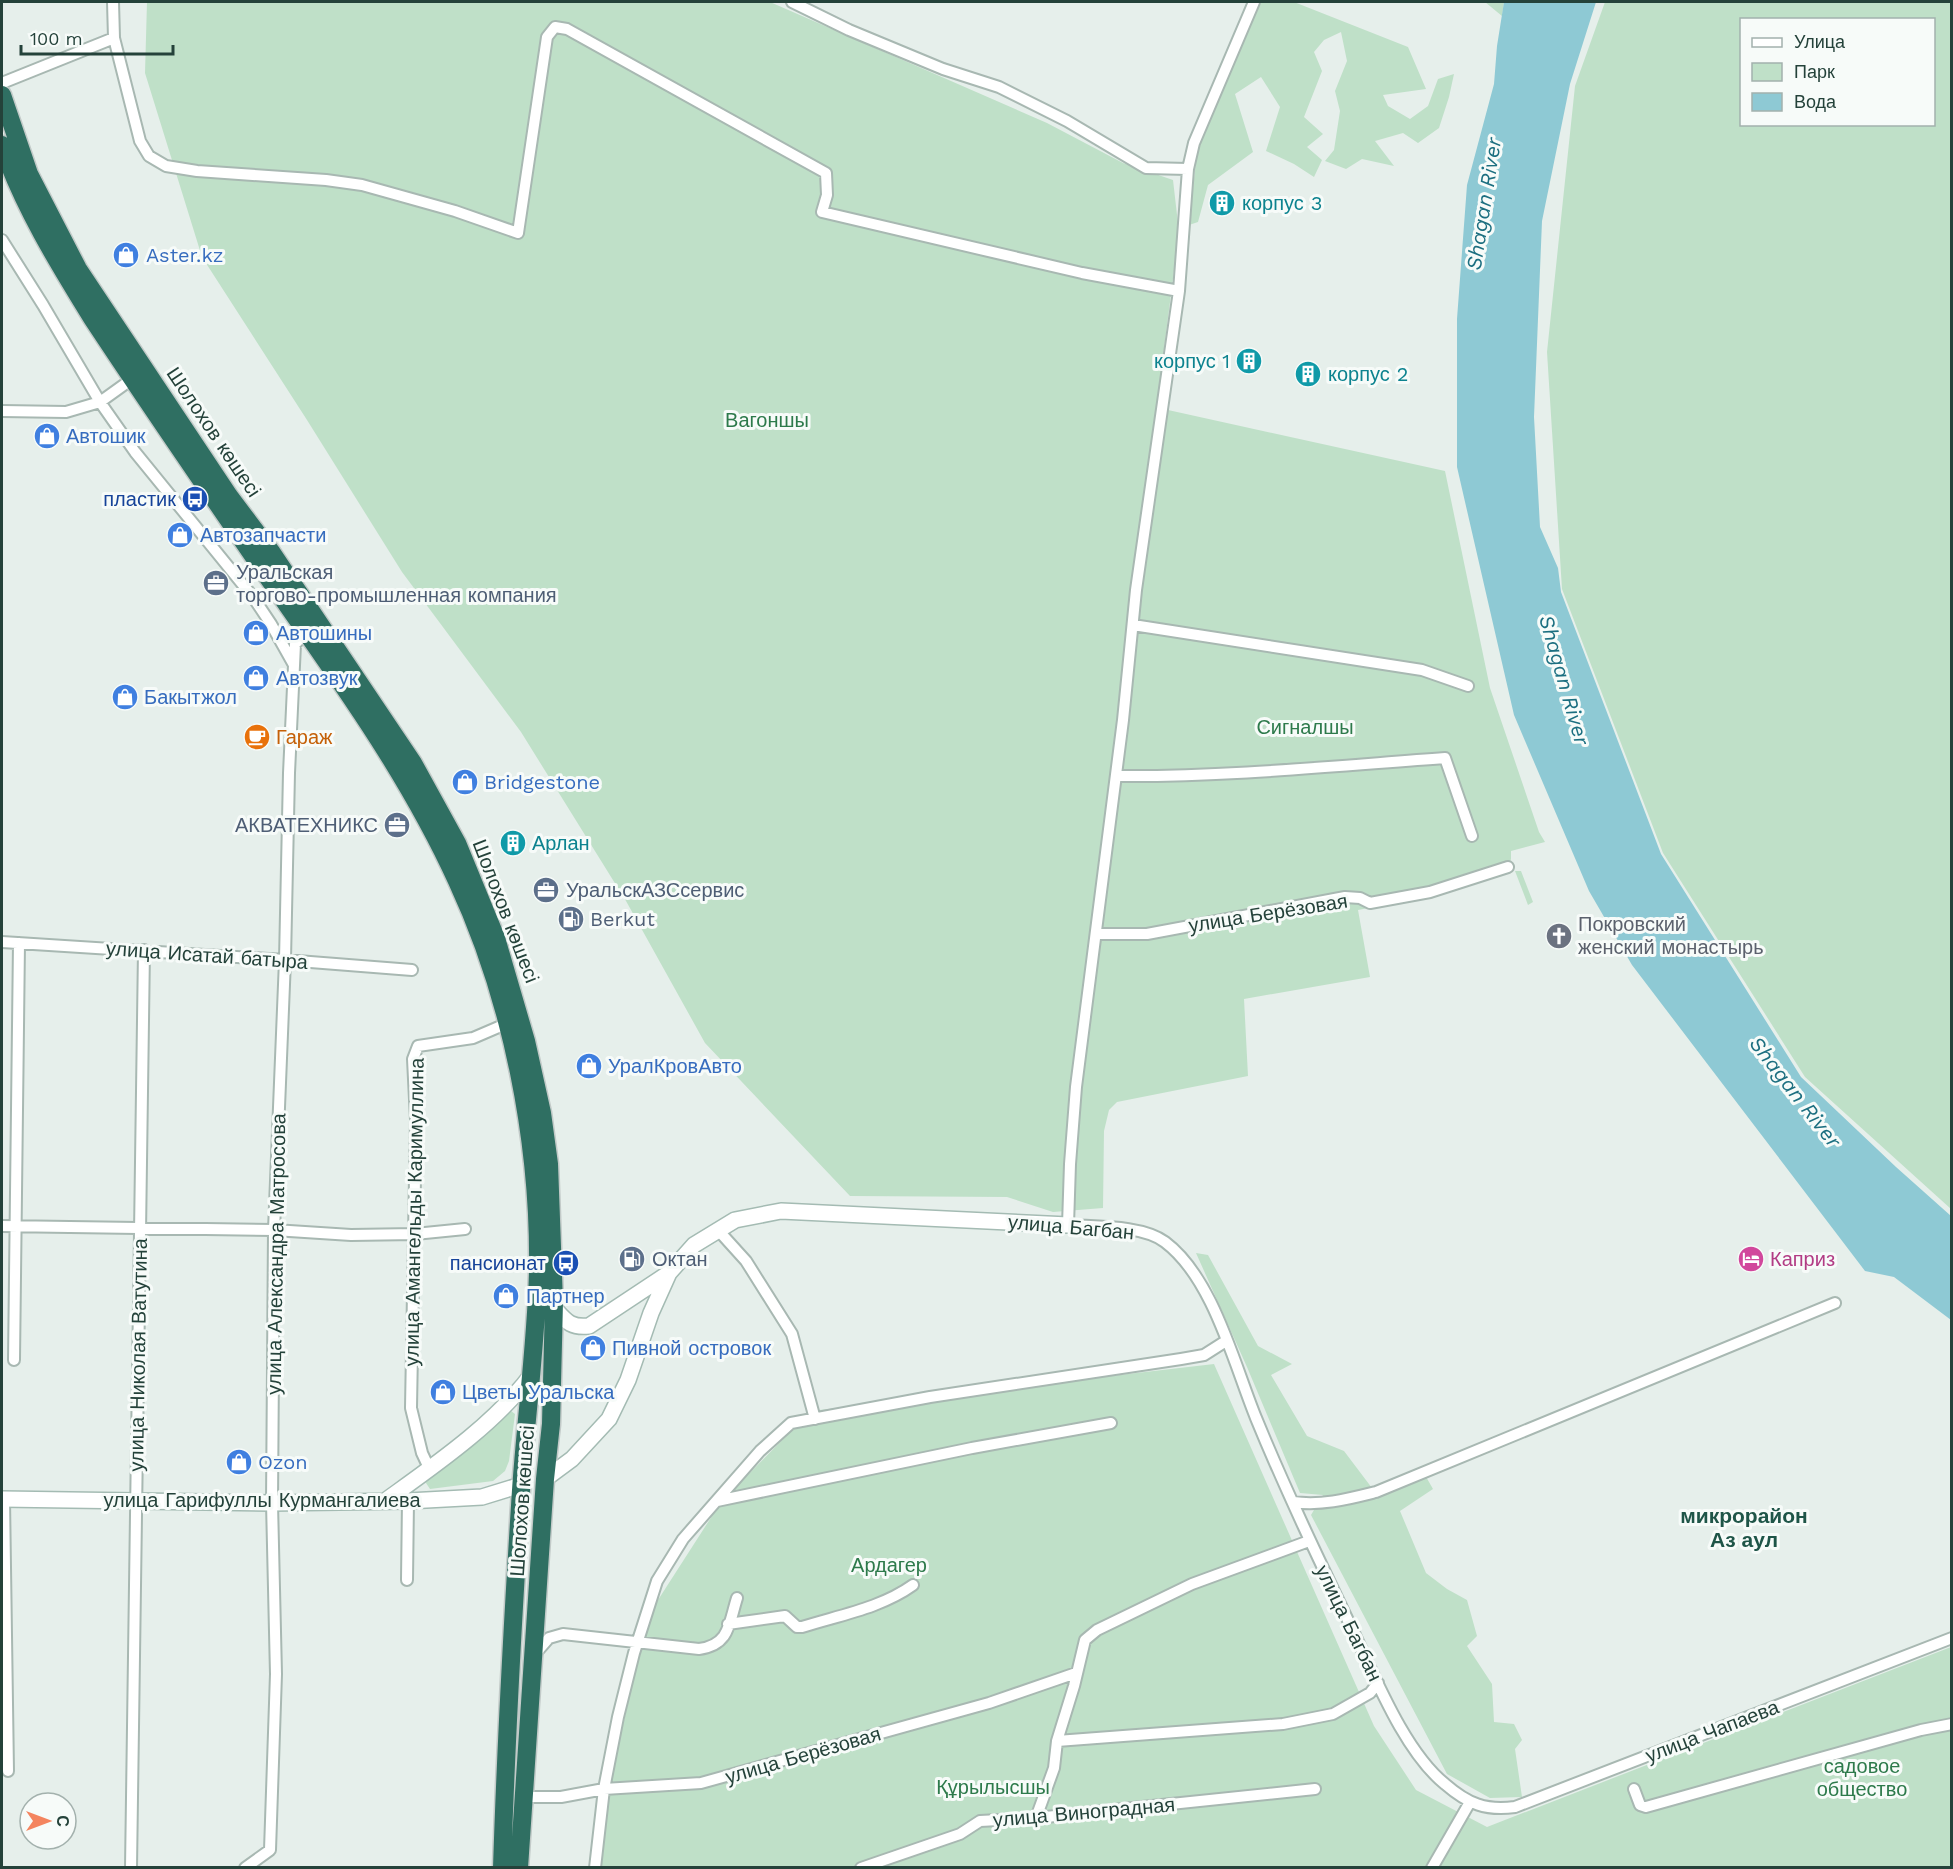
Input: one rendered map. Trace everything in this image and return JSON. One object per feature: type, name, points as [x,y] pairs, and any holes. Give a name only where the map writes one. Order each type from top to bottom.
[{"type":"highway","name":"Шолохов көшесі","points":[[2,95],[29,174],[50,218],[139,375],[422,807],[459,884],[489,960],[508,1023],[528,1125],[538,1269],[533,1372],[521,1485],[502,1868]]},
{"type":"highway","name":"Шолохов көшесі","points":[[2,145],[21,193],[62,269],[272,553],[414,763],[452,833],[474,881],[514,993],[542,1113],[549,1164],[554,1308],[551,1424],[545,1479],[519,1868]]},
{"type":"highway","points":[[521,1485],[545,1479]]},
{"type":"street","points":[[113,2],[114,38],[140,141],[149,156],[166,166],[197,171],[326,180],[362,185],[433,204],[518,233],[547,37],[555,27],[567,28],[826,173],[827,195],[822,212],[1082,273],[1179,291]]},
{"type":"street","points":[[1068,1225],[1076,1087],[1158,431],[1179,291],[1188,169],[1194,143],[1254,2]]},
{"type":"street","points":[[797,3],[849,30],[922,60],[999,87],[1067,121],[1146,168],[1188,169]]},
{"type":"street","points":[[2,83],[114,38]]},
{"type":"street","points":[[2,240],[43,304],[100,402],[135,452],[253,597],[294,666]]},
{"type":"street","points":[[2,411],[66,412],[100,402],[139,375]]},
{"type":"street","points":[[1133,625],[1422,670],[1468,686]]},
{"type":"street","name":"улица Александра Матросова","points":[[245,1868],[270,1850],[276,1674],[272,1503],[274,1230],[295,644],[307,632]]},
{"type":"street","points":[[1116,776],[1166,777],[1252,773],[1445,758],[1472,836]]},
{"type":"street","name":"улица Берёзовая","points":[[1096,934],[1147,934],[1346,897],[1360,898],[1370,903],[1430,892],[1508,867]]},
{"type":"street","name":"улица Исатай батыра","points":[[2,942],[412,970]]},
{"type":"street","points":[[15,1360],[19,943]]},
{"type":"street","name":"улица Николая Ватутина","points":[[131,1868],[144,950]]},
{"type":"street","name":"улица Амангельды Каримуллина","points":[[429,1468],[422,1453],[411,1408],[416,1120],[413,1059],[418,1046],[473,1038],[508,1023]]},
{"type":"street","name":"улица Багбан","points":[[545,1479],[572,1459],[609,1419],[628,1380],[651,1313],[669,1273],[694,1245],[735,1220],[781,1212],[1068,1225],[1132,1230],[1163,1240],[1174,1249],[1192,1271],[1209,1302],[1309,1541],[1400,1725],[1420,1757],[1444,1784],[1470,1802]]},
{"type":"street","points":[[2,1226],[274,1230],[351,1235],[415,1234],[465,1229]]},
{"type":"street","points":[[718,1230],[746,1261],[792,1334],[815,1419]]},
{"type":"street","points":[[554,1308],[567,1322],[578,1327],[590,1326],[669,1273]]},
{"type":"street","points":[[1293,1502],[1310,1504],[1343,1501],[1377,1492],[1835,1303]]},
{"type":"street","points":[[595,1868],[604,1789],[618,1717],[657,1581],[683,1539],[760,1451],[791,1423],[930,1397],[1204,1355],[1226,1341]]},
{"type":"street","points":[[385,1501],[501,1410],[533,1372]]},
{"type":"street","points":[[717,1502],[972,1448],[1111,1423]]},
{"type":"street","name":"улица Гарифуллы Курмангалиева","points":[[3,1499],[272,1503],[408,1501],[482,1497],[521,1485]]},
{"type":"street","points":[[3,1499],[8,1771]]},
{"type":"street","points":[[407,1581],[408,1501]]},
{"type":"street","points":[[1036,1818],[1054,1768],[1057,1741],[1085,1640],[1097,1630],[1192,1584],[1309,1541]]},
{"type":"street","points":[[728,1624],[785,1616],[797,1627],[802,1627],[876,1605],[913,1585]]},
{"type":"street","points":[[534,1656],[549,1638],[563,1634],[699,1649],[711,1647],[719,1643],[726,1635],[737,1598]]},
{"type":"street","name":"улица Чапаева","points":[[1470,1802],[1491,1808],[1515,1807],[1952,1638]]},
{"type":"street","name":"улица Берёзовая","points":[[524,1797],[561,1797],[604,1789],[700,1783],[989,1703],[1076,1673]]},
{"type":"street","points":[[1057,1741],[1283,1724],[1333,1714],[1370,1693],[1378,1683]]},
{"type":"street","points":[[1634,1789],[1640,1805],[1646,1807],[1952,1724]]},
{"type":"street","name":"улица Виноградная","points":[[861,1868],[960,1834],[980,1821],[1036,1818],[1315,1789]]},
{"type":"street","points":[[1432,1868],[1470,1802]]},
{"type":"green space","name":"Вагоншы","points":[[147,2],[770,2],[1047,123],[1123,163],[1173,180],[1179,232],[1156,411],[1168,410],[1445,471],[1490,688],[1539,832],[1545,842],[1511,851],[1506,874],[1431,896],[1358,910],[1370,977],[1244,999],[1248,1076],[1117,1102],[1109,1110],[1104,1131],[1103,1208],[1053,1212],[1007,1197],[850,1196],[705,1043],[626,901],[521,732],[402,572],[202,257],[145,73]]},
{"type":"green space","points":[[1261,2],[1294,2],[1408,47],[1426,89],[1383,95],[1388,106],[1410,119],[1428,106],[1438,79],[1454,74],[1439,128],[1418,143],[1403,133],[1375,141],[1394,166],[1362,159],[1346,169],[1325,161],[1334,150],[1340,111],[1335,91],[1347,61],[1341,32],[1324,40],[1314,52],[1322,71],[1304,117],[1323,134],[1307,147],[1322,160],[1314,177],[1294,164],[1266,151],[1280,107],[1261,77],[1235,94],[1253,152],[1208,185],[1198,222],[1189,225],[1198,142]]},
{"type":"green space","points":[[1485,2],[1504,2],[1502,16]]},
{"type":"green space","points":[[1605,2],[1951,2],[1951,1209],[1805,1077],[1663,853],[1562,589],[1547,352],[1575,86]]},
{"type":"green space","points":[[1515,871],[1521,871],[1533,902],[1528,905]]},
{"type":"green space","points":[[1196,1253],[1208,1255],[1258,1346],[1292,1364],[1271,1375],[1307,1436],[1344,1451],[1378,1496],[1425,1475],[1433,1489],[1400,1511],[1426,1573],[1447,1589],[1467,1600],[1477,1636],[1467,1646],[1492,1684],[1494,1722],[1514,1724],[1522,1740],[1515,1749],[1522,1797],[1490,1798],[1447,1774],[1311,1515],[1323,1495],[1300,1493]]},
{"type":"green space","points":[[1214,1364],[1374,1726],[1416,1790],[1487,1827],[1951,1647],[1951,1867],[595,1868],[603,1810],[649,1614],[721,1502],[811,1411]]},
{"type":"green space","points":[[511,1411],[515,1414],[509,1461],[505,1471],[493,1481],[430,1489],[426,1483],[427,1476],[504,1413]]},
{"type":"water","name":"Shagan River","points":[[1504,2],[1596,2],[1570,84],[1542,221],[1534,417],[1540,527],[1558,568],[1561,592],[1661,854],[1801,1077],[1951,1216],[1951,1320],[1894,1277],[1865,1271],[1632,965],[1589,891],[1514,715],[1457,467],[1457,319],[1467,185],[1494,84]]},
{"type":"place","name":"корпус 3","points":[[1222,203]]},
{"type":"place","name":"Aster.kz","points":[[126,255]]},
{"type":"place","name":"корпус 1","points":[[1249,361]]},
{"type":"place","name":"корпус 2","points":[[1308,374]]},
{"type":"place","name":"Автошик","points":[[47,436]]},
{"type":"place","name":"пластик","points":[[195,499]]},
{"type":"place","name":"Автозапчасти","points":[[180,535]]},
{"type":"place","name":"Уральская торгово-промышленная компания","points":[[216,583]]},
{"type":"place","name":"Автошины","points":[[256,633]]},
{"type":"place","name":"Автозвук","points":[[256,678]]},
{"type":"place","name":"Бакытжол","points":[[125,697]]},
{"type":"place","name":"Гараж","points":[[257,737]]},
{"type":"place","name":"Bridgestone","points":[[465,782]]},
{"type":"place","name":"АКВАТЕХНИКС","points":[[397,825]]},
{"type":"place","name":"Арлан","points":[[513,843]]},
{"type":"place","name":"УральскАЗСсервис","points":[[546,890]]},
{"type":"place","name":"Berkut","points":[[571,919]]},
{"type":"place","name":"Покровский женский монастырь","points":[[1559,936]]},
{"type":"place","name":"УралКровАвто","points":[[589,1066]]},
{"type":"place","name":"Октан","points":[[632,1259]]},
{"type":"place","name":"Каприз","points":[[1751,1259]]},
{"type":"place","name":"пансионат","points":[[566,1263]]},
{"type":"place","name":"Партнер","points":[[506,1296]]},
{"type":"place","name":"Пивной островок","points":[[593,1348]]},
{"type":"place","name":"Цветы Уральска","points":[[443,1392]]},
{"type":"place","name":"Ozon","points":[[239,1462]]},
{"type":"district","name":"микрорайон Аз аул","points":[[1744,1528]]},
{"type":"park label","name":"Сигналшы","points":[[1305,727]]},
{"type":"park label","name":"Ардагер","points":[[889,1565]]},
{"type":"park label","name":"садовое общество","points":[[1862,1778]]},
{"type":"park label","name":"Құрылысшы","points":[[993,1787]]}]
